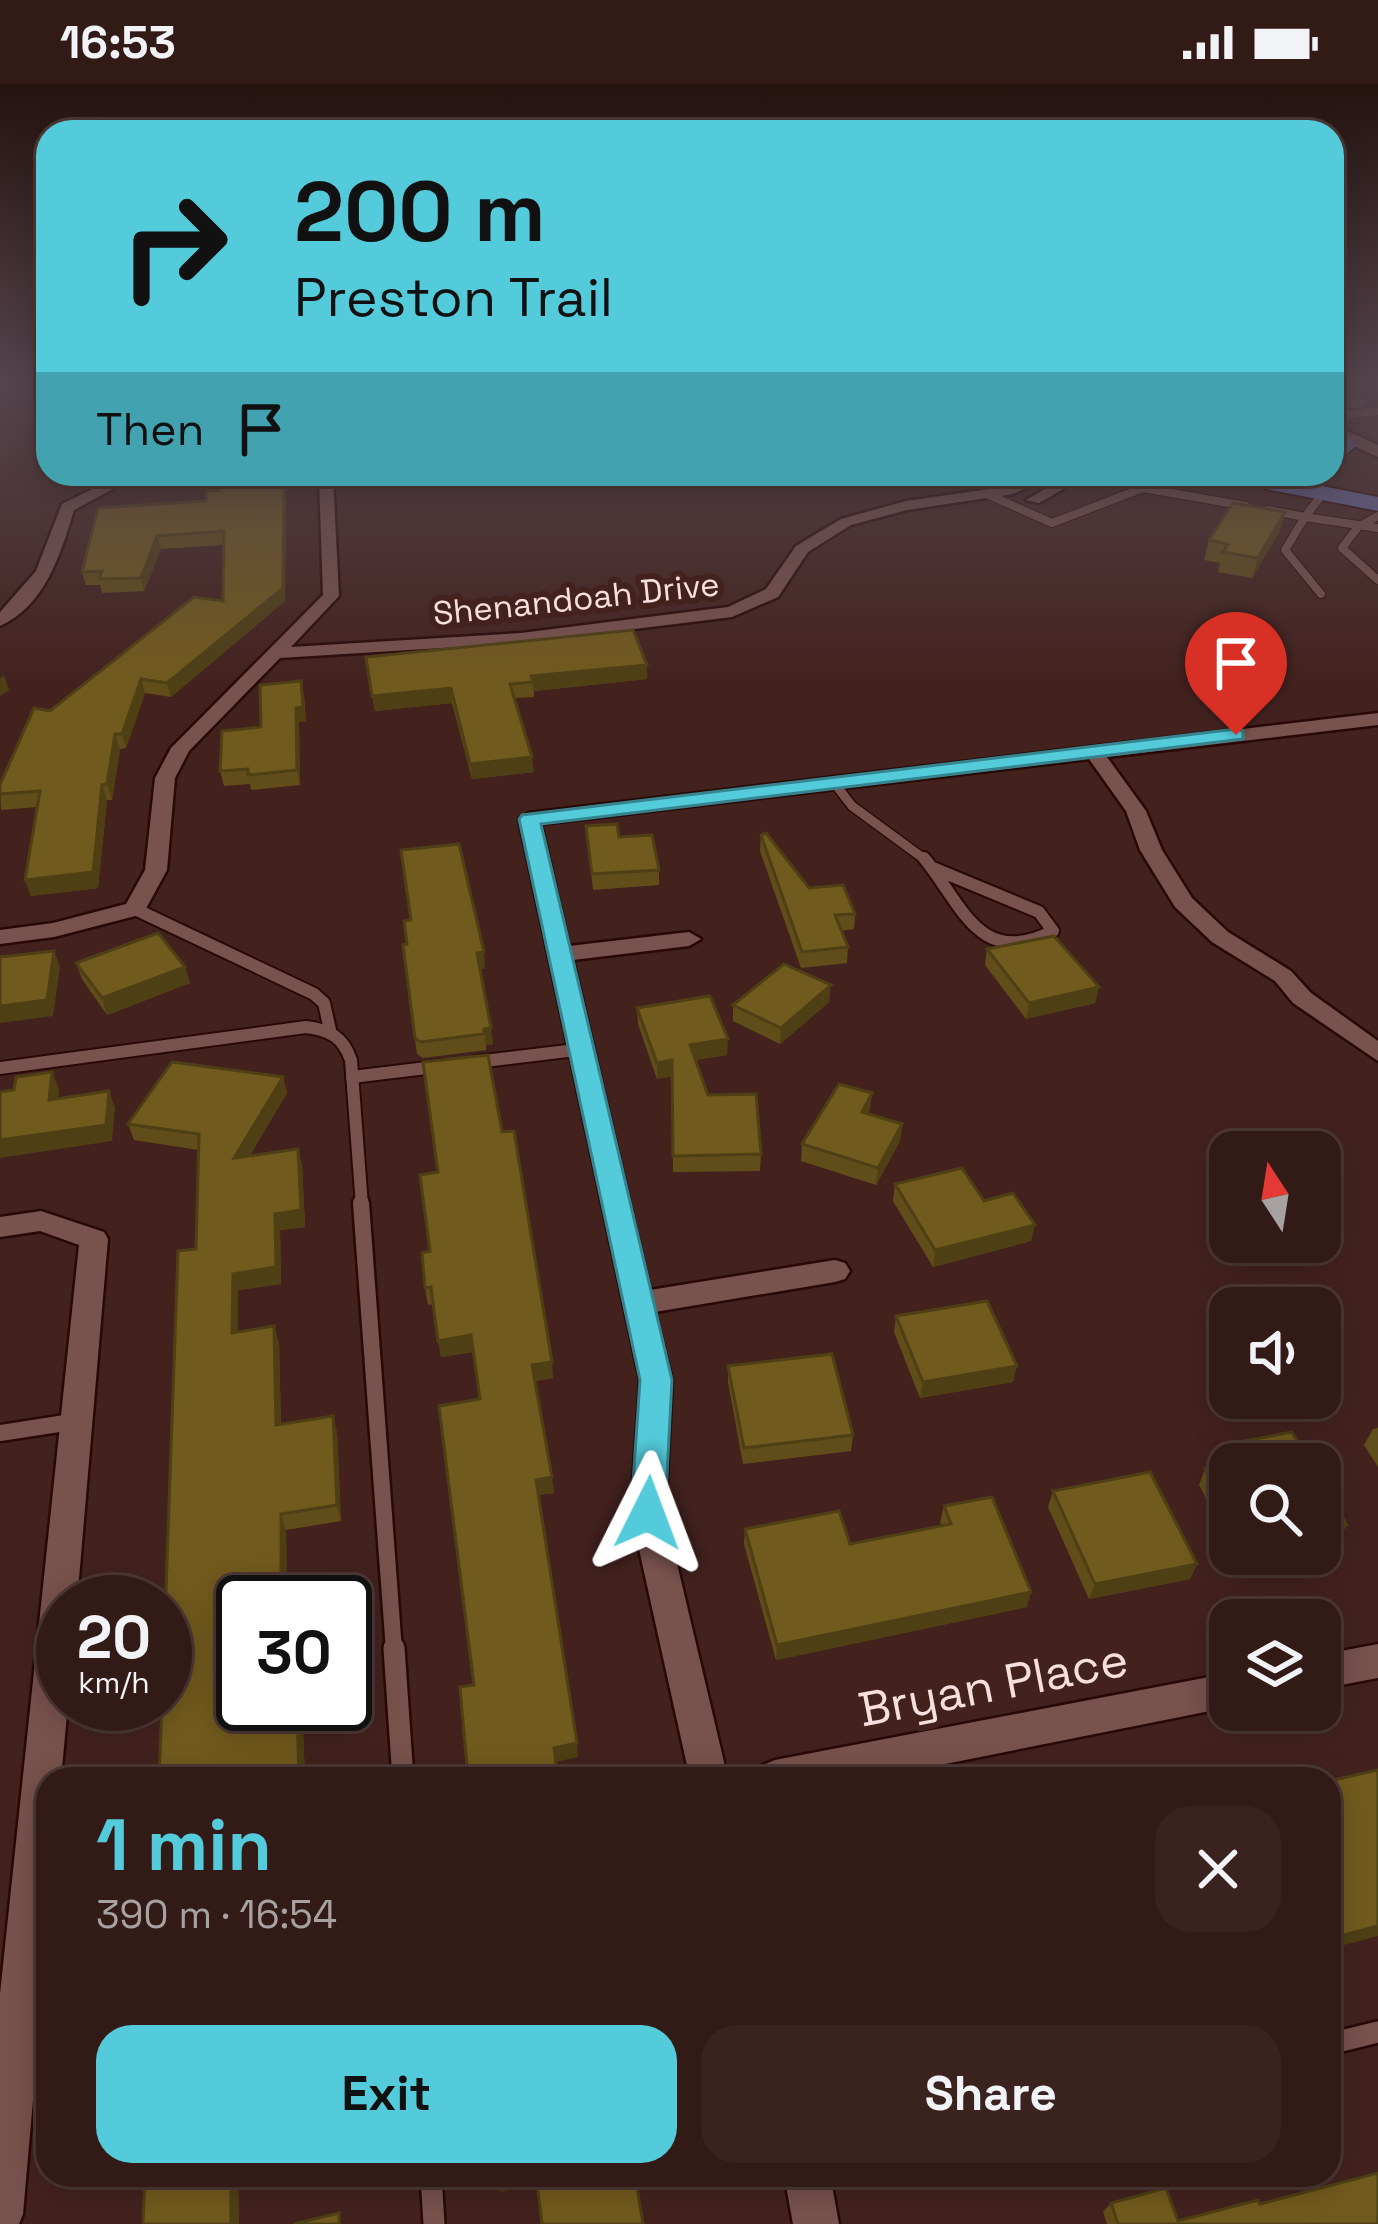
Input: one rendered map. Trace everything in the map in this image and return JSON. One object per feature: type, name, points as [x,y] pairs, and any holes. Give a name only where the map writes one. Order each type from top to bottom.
[{"type":"main road","points":[[1287,486],[1378,504]]},
{"type":"street","points":[[0,621],[44,579],[67,507],[110,486]]},
{"type":"street","points":[[0,937],[54,930],[135,909],[156,870],[165,778],[181,748],[331,596],[326,486]]},
{"type":"street","name":"Shenandoah Drive","points":[[278,652],[521,638],[732,612],[772,593],[802,549],[846,522],[906,506],[1026,486]]},
{"type":"street","name":"Shenandoah Drive","points":[[846,522],[1008,506],[1063,486]]},
{"type":"street","points":[[706,1767],[648,1513],[656,1380],[529,819],[1378,719]]},
{"type":"street","points":[[1094,752],[1136,811],[1151,850],[1199,919],[1283,976],[1302,998],[1378,1053]]},
{"type":"street","points":[[560,954],[689,939]]},
{"type":"street","points":[[0,1227],[41,1221],[94,1239],[44,1767]]},
{"type":"street","points":[[640,1303],[835,1271]]},
{"type":"street","points":[[1341,1668],[1378,1661]]},
{"type":"street","name":"Bryan Place","points":[[836,1767],[1209,1694]]},
{"type":"street","points":[[0,2214],[36,1848]]},
{"type":"street","points":[[809,2187],[816,2224]]},
{"type":"lane","points":[[989,495],[1058,523],[1143,488],[1378,528]]},
{"type":"lane","points":[[1321,594],[1285,550],[1323,493]]},
{"type":"lane","points":[[1378,516],[1358,526],[1342,548],[1378,580]]},
{"type":"lane","points":[[835,784],[847,805],[896,835],[933,868],[978,933],[1004,943],[1035,942],[1053,932],[1039,912],[933,868]]},
{"type":"lane","points":[[135,909],[314,994],[324,1003],[330,1030]]},
{"type":"lane","points":[[0,1068],[305,1028],[330,1030],[345,1042],[352,1077],[402,1767]]},
{"type":"lane","points":[[352,1077],[584,1049]]},
{"type":"lane","points":[[0,1433],[78,1421]]},
{"type":"lane","points":[[1341,2041],[1378,2032]]},
{"type":"lane","points":[[432,2187],[434,2224]]},
{"type":"building","points":[[220,486],[284,486],[283,588],[167,683],[141,679],[122,734],[115,734],[107,784],[102,785],[93,872],[25,880],[40,791],[0,794],[0,785],[34,708],[50,711],[194,597],[223,601],[224,531],[157,536],[141,578],[99,579],[102,571],[82,572],[98,508],[206,501],[207,491],[220,490]]},
{"type":"building","points":[[1233,503],[1285,512],[1258,558],[1223,552],[1228,544],[1209,540]]},
{"type":"building","points":[[633,630],[647,665],[531,676],[533,682],[510,684],[532,757],[470,764],[451,688],[372,696],[366,657]]},
{"type":"building","points":[[301,681],[303,707],[296,708],[297,770],[248,775],[248,769],[220,771],[222,731],[261,727],[260,685]]},
{"type":"building","points":[[617,824],[619,837],[652,835],[659,870],[592,874],[586,826]]},
{"type":"building","points":[[766,833],[809,888],[843,885],[855,914],[835,915],[848,947],[802,952],[761,835]]},
{"type":"building","points":[[459,844],[484,952],[477,953],[491,1028],[484,1029],[484,1034],[420,1042],[415,1038],[403,945],[407,944],[404,921],[411,920],[401,850]]},
{"type":"building","points":[[158,933],[185,967],[102,998],[76,963]]},
{"type":"building","points":[[1054,936],[1099,987],[1029,1003],[987,949]]},
{"type":"building","points":[[54,951],[47,1000],[0,1006],[0,957]]},
{"type":"building","points":[[784,964],[831,985],[781,1028],[733,1005]]},
{"type":"building","points":[[710,996],[728,1039],[690,1045],[708,1095],[756,1094],[761,1154],[673,1156],[672,1060],[657,1063],[637,1008]]},
{"type":"building","points":[[488,1055],[502,1132],[514,1131],[552,1362],[532,1365],[552,1477],[536,1480],[577,1743],[554,1748],[556,1767],[467,1767],[460,1687],[474,1685],[439,1406],[480,1399],[471,1335],[438,1341],[431,1287],[425,1288],[422,1253],[430,1251],[420,1175],[438,1172],[423,1062]]},
{"type":"building","points":[[172,1062],[283,1077],[234,1158],[298,1149],[301,1210],[275,1214],[276,1267],[233,1274],[232,1333],[274,1326],[276,1425],[333,1416],[337,1505],[281,1514],[281,1575],[216,1575],[216,1731],[298,1731],[299,1767],[159,1767],[161,1731],[192,1731],[192,1575],[167,1575],[178,1251],[196,1249],[199,1134],[128,1124]]},
{"type":"building","points":[[52,1072],[49,1100],[109,1091],[106,1125],[0,1140],[0,1092],[14,1090],[16,1077]]},
{"type":"building","points":[[839,1084],[872,1093],[862,1112],[902,1124],[878,1168],[802,1144]]},
{"type":"building","points":[[962,1168],[984,1201],[1013,1193],[1035,1225],[935,1250],[895,1184]]},
{"type":"building","points":[[987,1301],[1017,1366],[923,1382],[896,1316]]},
{"type":"building","points":[[832,1354],[853,1435],[744,1448],[728,1366]]},
{"type":"building","points":[[1292,1432],[1299,1443],[1245,1443]]},
{"type":"building","points":[[1150,1472],[1197,1564],[1095,1584],[1053,1491]]},
{"type":"building","points":[[992,1497],[1031,1592],[777,1645],[745,1529],[839,1511],[850,1544],[951,1524],[944,1506]]},
{"type":"building","points":[[1378,1770],[1378,1926],[1341,1936],[1341,1778]]},
{"type":"building","points":[[1378,2173],[1378,2224],[1118,2224],[1111,2203],[1166,2188],[1178,2221],[1258,2200],[1260,2204],[1341,2187],[1341,2183]]},
{"type":"building","points":[[145,2187],[231,2187],[231,2224],[143,2224]]},
{"type":"building","points":[[537,2187],[637,2187],[643,2224],[542,2224]]},
{"type":"building","points":[[339,2213],[339,2224],[294,2224]]},
{"type":"route","points":[[648,1513],[656,1380],[529,819],[1236,735]]}]
